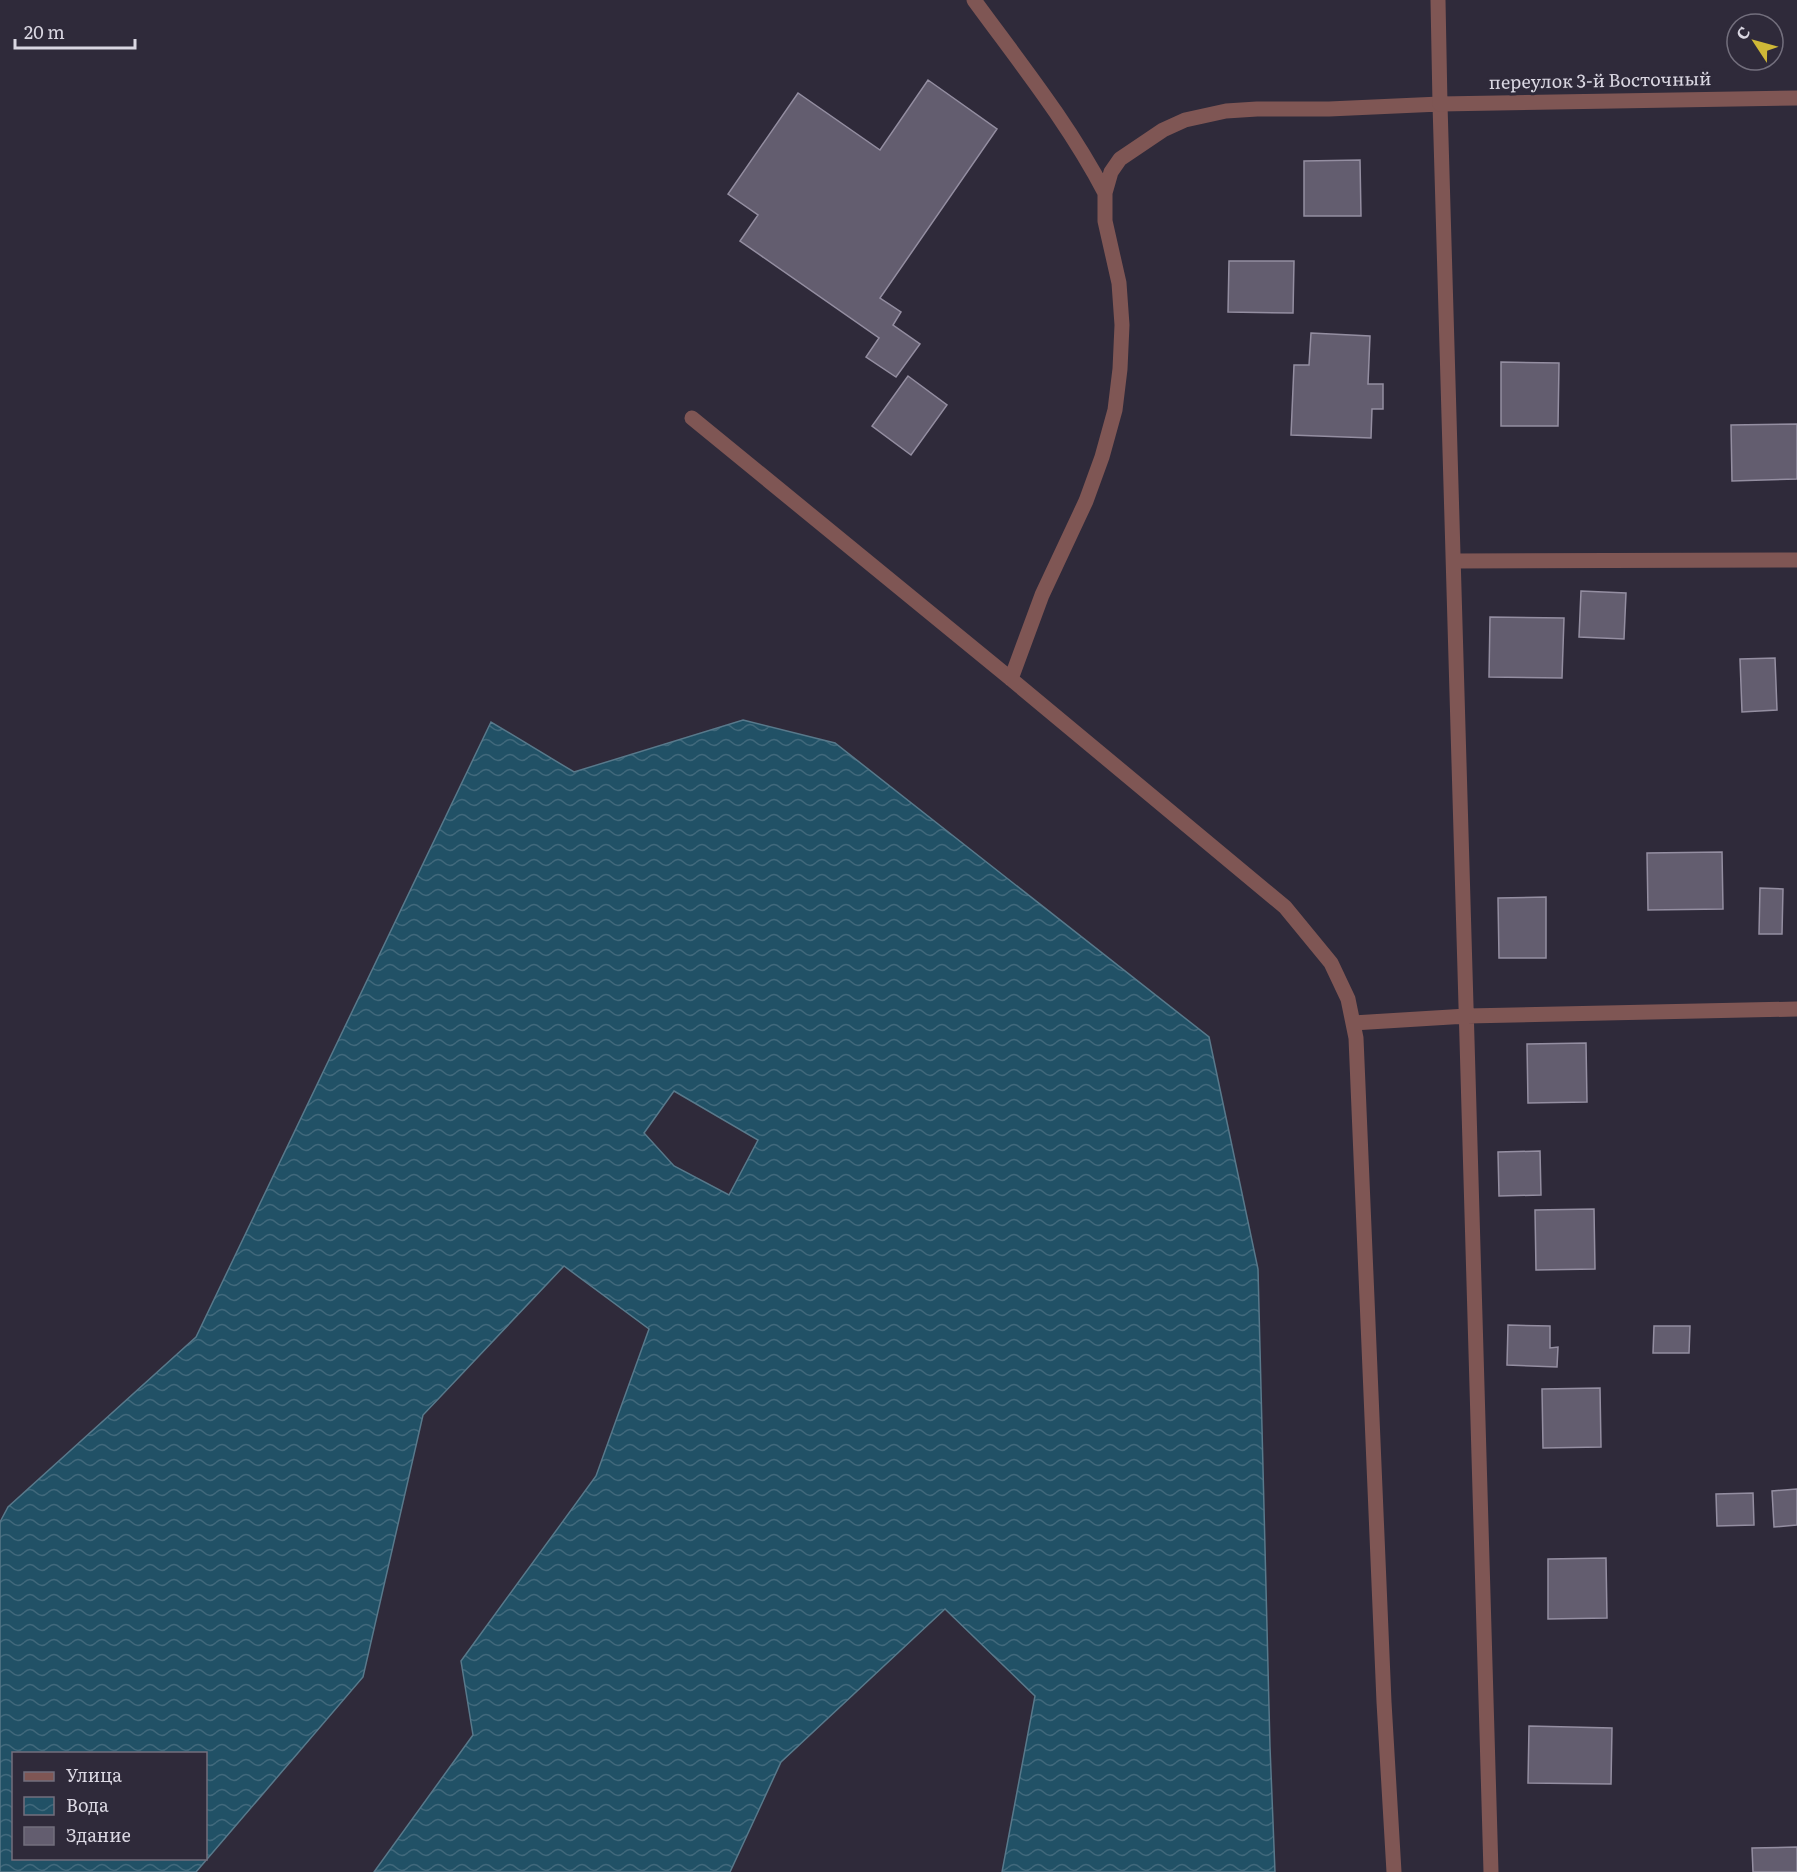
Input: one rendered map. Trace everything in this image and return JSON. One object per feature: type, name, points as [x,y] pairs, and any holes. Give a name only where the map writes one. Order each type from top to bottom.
[{"type":"street","points":[[974,0],[1071,133],[1106,193],[1105,221],[1119,283],[1122,325],[1120,369],[1114,410],[1102,457],[1086,501],[1042,595],[1011,679]]},
{"type":"street","points":[[1438,0],[1491,1872]]},
{"type":"street","name":"переулок 3-й Восточный","points":[[1106,193],[1111,172],[1120,159],[1163,130],[1185,120],[1226,111],[1440,104],[1797,98]]},
{"type":"street","points":[[692,418],[1285,907],[1331,963],[1348,999],[1356,1050],[1383,1690],[1394,1872]]},
{"type":"street","points":[[1454,561],[1797,560]]},
{"type":"street","points":[[1353,1023],[1467,1016],[1797,1009]]},
{"type":"water","points":[[743,720],[835,743],[1209,1037],[1258,1269],[1275,1872],[1002,1872],[1035,1696],[945,1609],[781,1762],[730,1872],[374,1872],[473,1735],[461,1661],[596,1476],[649,1329],[564,1266],[423,1415],[363,1677],[207,1859],[207,1752],[12,1752],[12,1860],[206,1860],[196,1872],[0,1872],[0,1522],[8,1507],[196,1337],[491,722],[574,772]],"holes":[[[674,1091],[758,1140],[729,1195],[674,1166],[644,1133]]]},
{"type":"building","points":[[928,80],[997,129],[880,298],[901,312],[893,325],[920,344],[896,377],[866,357],[879,338],[740,241],[758,215],[728,194],[798,93],[880,150]]},
{"type":"building","points":[[1360,160],[1361,216],[1304,216],[1304,161]]},
{"type":"building","points":[[1229,261],[1294,261],[1293,313],[1228,312]]},
{"type":"building","points":[[1311,333],[1370,336],[1368,384],[1383,384],[1383,409],[1372,409],[1371,438],[1291,435],[1294,365],[1309,365]]},
{"type":"building","points":[[1501,362],[1559,363],[1558,426],[1501,426]]},
{"type":"building","points":[[908,376],[947,405],[911,455],[872,426]]},
{"type":"building","points":[[1797,424],[1797,479],[1732,481],[1731,425]]},
{"type":"building","points":[[1581,591],[1626,593],[1624,639],[1579,637]]},
{"type":"building","points":[[1490,617],[1564,618],[1562,678],[1489,677]]},
{"type":"building","points":[[1775,658],[1777,710],[1742,712],[1740,659]]},
{"type":"building","points":[[1722,852],[1723,909],[1648,910],[1647,853]]},
{"type":"building","points":[[1760,888],[1783,889],[1782,934],[1759,934]]},
{"type":"building","points":[[1546,897],[1546,958],[1499,958],[1498,898]]},
{"type":"building","points":[[1586,1043],[1587,1102],[1528,1103],[1527,1044]]},
{"type":"building","points":[[1540,1151],[1541,1195],[1499,1196],[1498,1152]]},
{"type":"building","points":[[1594,1209],[1595,1269],[1536,1270],[1535,1210]]},
{"type":"building","points":[[1508,1325],[1550,1326],[1550,1348],[1558,1347],[1557,1367],[1507,1365]]},
{"type":"building","points":[[1654,1326],[1690,1326],[1689,1353],[1653,1353]]},
{"type":"building","points":[[1600,1388],[1601,1447],[1543,1448],[1542,1389]]},
{"type":"building","points":[[1797,1489],[1797,1525],[1774,1527],[1772,1491]]},
{"type":"building","points":[[1753,1493],[1754,1525],[1717,1526],[1716,1494]]},
{"type":"building","points":[[1606,1558],[1607,1618],[1548,1619],[1548,1559]]},
{"type":"building","points":[[1529,1726],[1612,1728],[1611,1784],[1528,1783]]},
{"type":"building","points":[[1797,1847],[1797,1872],[1753,1872],[1752,1848]]}]
